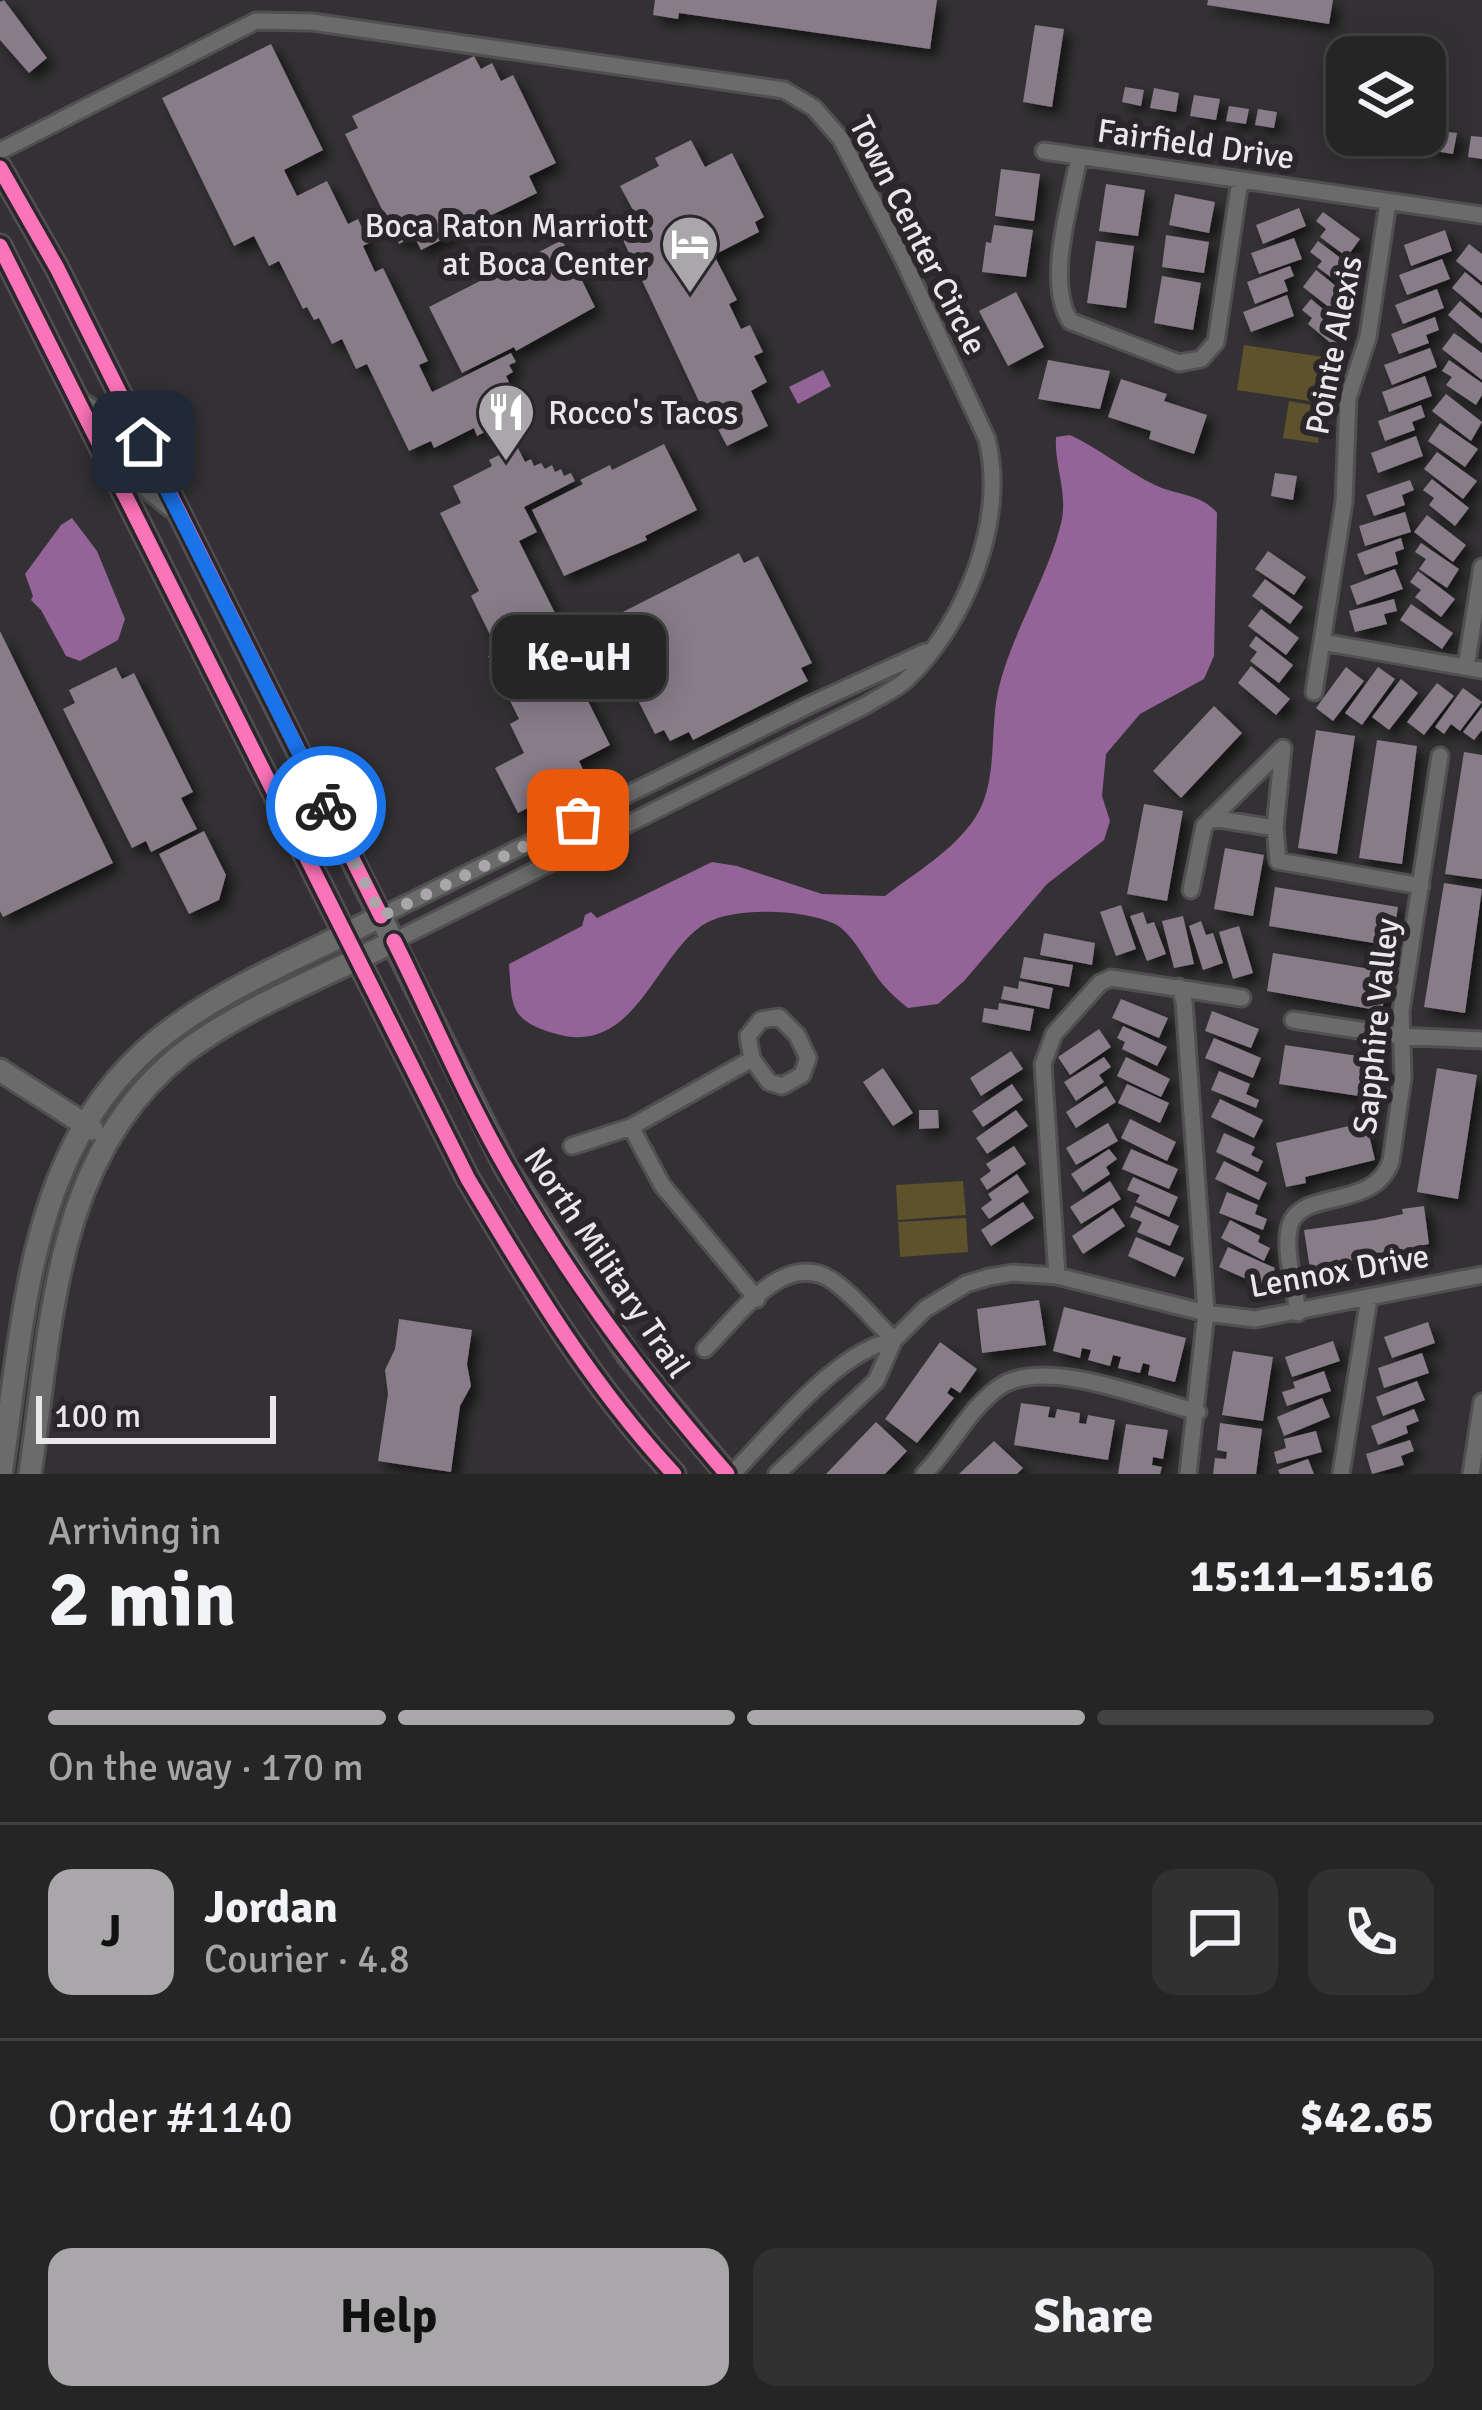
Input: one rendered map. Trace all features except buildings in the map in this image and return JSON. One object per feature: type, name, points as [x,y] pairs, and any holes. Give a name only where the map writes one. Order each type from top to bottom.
[{"type":"main road","name":"North Military Trail","points":[[0,168],[57,268],[506,1168],[628,1355],[730,1474]]},
{"type":"main road","points":[[0,246],[468,1179],[589,1372],[674,1474]]},
{"type":"main road","points":[[82,405],[143,442]]},
{"type":"main road","points":[[106,454],[177,510]]},
{"type":"main road","points":[[2,1474],[43,1220],[60,1169],[85,1124],[118,1078],[178,1024],[217,999],[382,916]]},
{"type":"main road","points":[[30,1474],[68,1235],[82,1187],[108,1138],[148,1086],[219,1028],[394,941]]},
{"type":"main road","points":[[0,1070],[108,1138]]},
{"type":"street","name":"Town Center Circle","points":[[0,151],[256,21],[312,22],[760,85],[795,95],[826,118],[841,139],[913,279],[987,439],[993,489],[982,550],[959,607],[905,681],[866,705],[394,941]]},
{"type":"street","name":"Fairfield Drive","points":[[1044,151],[1482,215]]},
{"type":"street","points":[[1079,156],[1058,278],[1063,310],[1070,321],[1179,363],[1201,358],[1216,342],[1240,180]]},
{"type":"street","name":"Pointe Alexis","points":[[1314,692],[1343,502],[1348,398],[1368,337],[1388,202]]},
{"type":"street","points":[[1322,642],[1474,668],[1482,567]]},
{"type":"street","points":[[382,916],[928,651]]},
{"type":"street","points":[[1191,890],[1204,826],[1283,748],[1275,827],[1278,861],[1421,886]]},
{"type":"street","name":"Sapphire Valley","points":[[1298,1312],[1290,1227],[1304,1209],[1370,1190],[1388,1173],[1403,1077],[1400,1036],[1439,756]]},
{"type":"street","points":[[1211,818],[1275,827]]},
{"type":"street","points":[[1057,1276],[1043,1064],[1048,1043],[1100,983],[1124,978],[1242,998]]},
{"type":"street","name":"Lennox Drive","points":[[1179,987],[1184,1000],[1206,1313]]},
{"type":"street","points":[[778,1017],[797,1035],[808,1058],[802,1075],[782,1086],[769,1082],[752,1059],[748,1036],[761,1019],[778,1017]]},
{"type":"street","points":[[1293,1020],[1400,1036],[1482,1040]]},
{"type":"street","points":[[572,1146],[631,1127],[752,1059]]},
{"type":"street","points":[[631,1127],[662,1184],[757,1299]]},
{"type":"street","points":[[705,1349],[780,1277],[815,1273],[837,1283],[894,1340]]},
{"type":"street","name":"Lennox Drive","points":[[777,1474],[876,1381],[894,1340],[925,1310],[967,1284],[1013,1273],[1057,1276],[1206,1313],[1255,1319],[1482,1275]]},
{"type":"street","points":[[1342,1474],[1369,1298]]},
{"type":"street","points":[[1188,1474],[1206,1313]]},
{"type":"street","name":"Lennox Drive","points":[[730,1474],[819,1386],[869,1345],[894,1340]]},
{"type":"street","points":[[924,1474],[990,1395],[1022,1376],[1057,1376],[1198,1412]]},
{"type":"street","points":[[1471,1474],[1482,1402]]},
{"type":"shaded area","points":[[1244,345],[1330,358],[1323,403],[1237,390]]},
{"type":"shaded area","points":[[823,370],[831,386],[798,404],[789,387]]},
{"type":"shaded area","points":[[1289,401],[1323,407],[1318,443],[1283,438]]},
{"type":"shaded area","points":[[1070,435],[1144,479],[1196,498],[1217,513],[1214,656],[1204,679],[1140,714],[1106,754],[1102,796],[1110,821],[1104,840],[1047,884],[964,981],[938,1004],[908,1008],[835,924],[806,915],[753,912],[721,917],[690,936],[625,1017],[605,1031],[582,1037],[553,1033],[521,1016],[513,1000],[509,964],[582,926],[585,915],[591,912],[597,918],[712,862],[822,894],[885,896],[956,840],[975,818],[988,787],[1000,683],[1062,519],[1056,437]]},
{"type":"shaded area","points":[[72,518],[97,551],[125,619],[118,640],[80,661],[66,656],[31,600],[25,574],[61,525]]},
{"type":"shaded area","points":[[963,1181],[966,1215],[898,1220],[896,1185]]},
{"type":"shaded area","points":[[966,1218],[968,1252],[900,1257],[898,1222]]},
{"type":"cycle path","points":[[0,168],[57,268],[381,916]]},
{"type":"cycle path","points":[[0,246],[468,1179],[589,1369],[674,1474]]},
{"type":"cycle path","points":[[394,941],[477,1115],[532,1211],[610,1328],[727,1474]]},
{"type":"way so far","points":[[326,806],[382,916],[578,820]]},
{"type":"place","name":"Boca Raton Marriott at Boca Center","points":[[690,295]]},
{"type":"place","name":"Rocco's Tacos","points":[[506,463]]},
{"type":"place","name":"Ke-uH","points":[[578,820]]},
{"type":"route","points":[[143,442],[326,806]]}]
